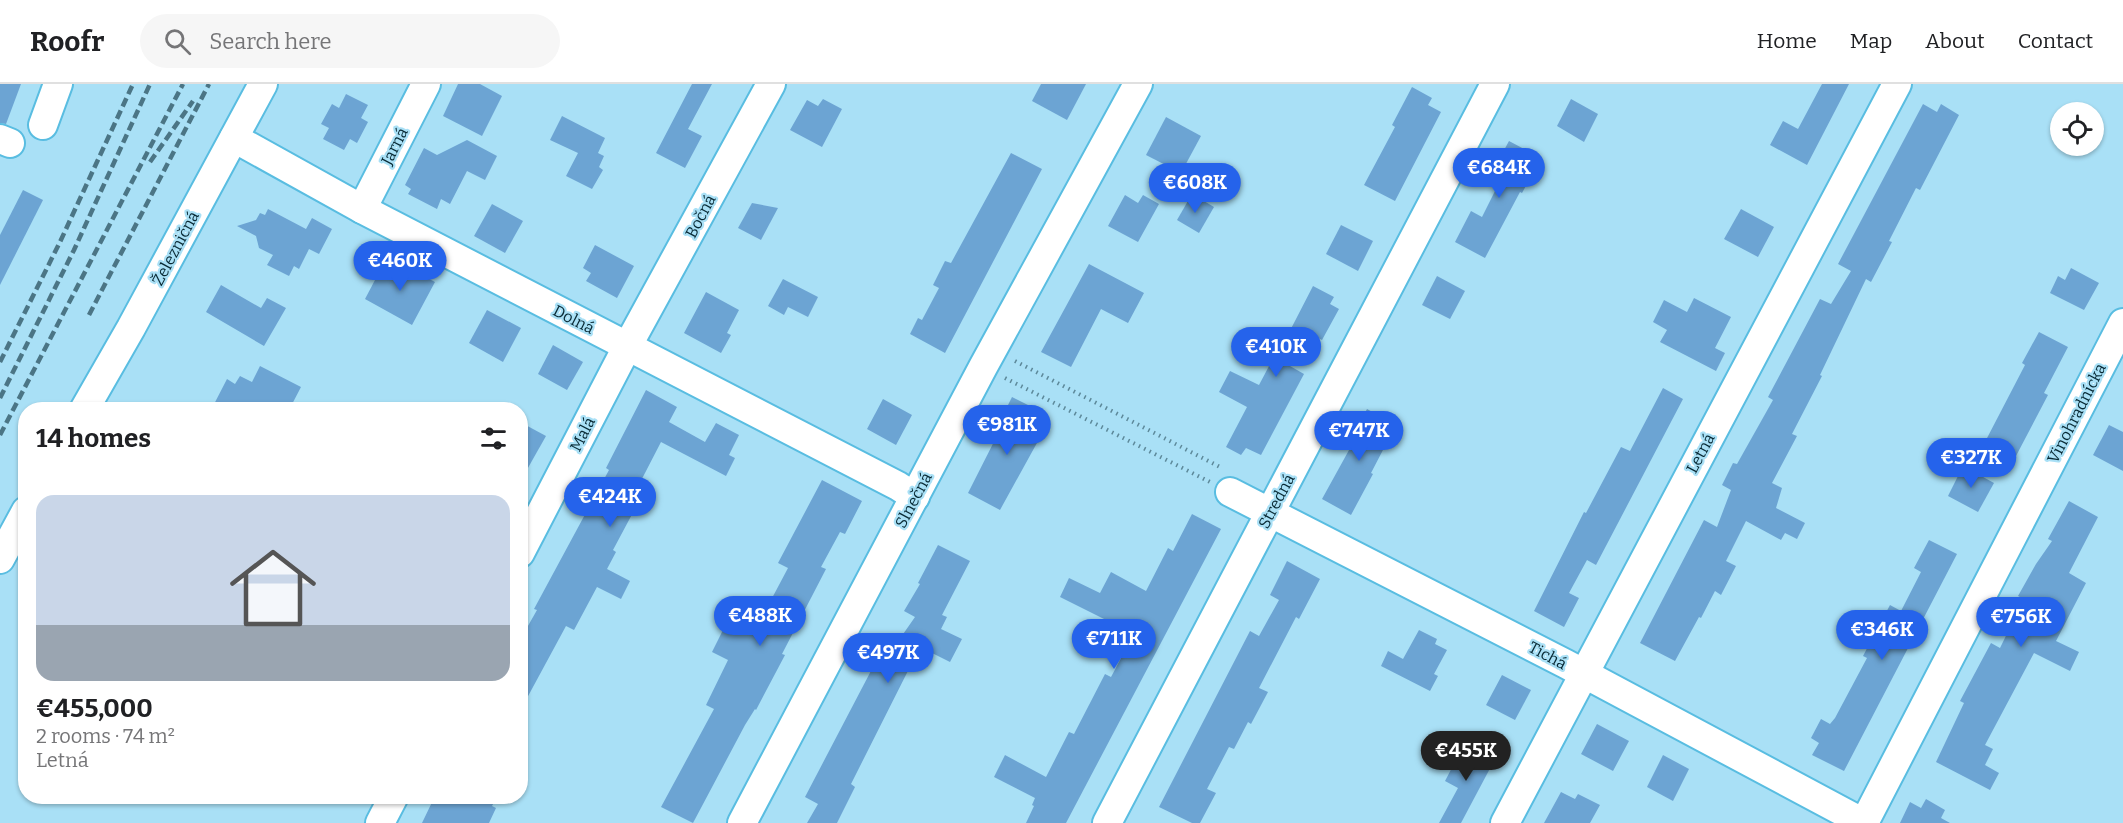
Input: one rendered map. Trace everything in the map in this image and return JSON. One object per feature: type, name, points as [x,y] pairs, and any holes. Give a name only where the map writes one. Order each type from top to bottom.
[{"type":"street","points":[[43,124],[58,84]]},
{"type":"street","name":"Železničná","points":[[89,402],[263,84]]},
{"type":"street","name":"Jarná","points":[[363,209],[426,84]]},
{"type":"street","name":"Bočná","points":[[627,346],[771,84]]},
{"type":"street","name":"Slnečná","points":[[742,823],[983,367],[1138,84]]},
{"type":"street","name":"Stredná","points":[[1107,823],[1495,84]]},
{"type":"street","name":"Letná","points":[[1505,823],[1897,84]]},
{"type":"street","name":"Dolná","points":[[234,138],[363,209],[898,486],[915,497]]},
{"type":"street","name":"Vinohradnícka","points":[[1864,823],[2123,323]]},
{"type":"street","name":"Malá","points":[[528,538],[627,346]]},
{"type":"street","name":"Tichá","points":[[1231,483],[1270,513],[1583,674],[1864,823]]},
{"type":"street","points":[[0,559],[18,526]]},
{"type":"street","points":[[380,823],[390,804]]},
{"type":"path","points":[[1013,360],[1231,483]]},
{"type":"path","points":[[983,367],[1231,483]]},
{"type":"building","points":[[0,84],[21,84],[6,124],[0,123]]},
{"type":"building","points":[[458,84],[480,84],[502,96],[482,136],[443,116]]},
{"type":"building","points":[[692,84],[712,84],[688,129],[702,136],[685,168],[656,153]]},
{"type":"building","points":[[1041,84],[1086,84],[1067,120],[1032,101]]},
{"type":"building","points":[[1822,84],[1849,84],[1807,165],[1770,145],[1783,121],[1798,129]]},
{"type":"building","points":[[1412,87],[1432,98],[1428,105],[1441,112],[1395,201],[1364,185],[1395,127],[1392,125]]},
{"type":"building","points":[[346,94],[368,105],[361,118],[368,122],[357,143],[350,139],[344,150],[323,139],[329,128],[321,124],[332,104],[339,108]]},
{"type":"building","points":[[823,99],[842,109],[822,147],[790,130],[807,100],[818,106]]},
{"type":"building","points":[[1571,99],[1598,114],[1584,142],[1557,126]]},
{"type":"building","points":[[1923,104],[1937,112],[1941,104],[1959,115],[1920,190],[1916,188],[1871,282],[1866,279],[1820,375],[1822,376],[1792,434],[1797,436],[1772,483],[1782,488],[1776,508],[1805,523],[1797,539],[1785,533],[1781,540],[1746,521],[1726,561],[1736,566],[1721,595],[1715,591],[1675,661],[1640,643],[1704,520],[1717,527],[1731,490],[1722,485],[1733,463],[1737,464],[1773,400],[1768,397],[1820,299],[1831,304],[1851,271],[1838,264]]},
{"type":"building","points":[[562,116],[605,138],[598,153],[604,156],[599,167],[603,170],[592,189],[566,176],[578,153],[550,140]]},
{"type":"building","points":[[1166,117],[1201,136],[1181,173],[1146,155]]},
{"type":"building","points":[[467,140],[497,156],[485,180],[467,171],[450,204],[441,199],[437,209],[408,194],[411,189],[405,185],[424,148],[437,155]]},
{"type":"building","points":[[1509,141],[1541,158],[1485,258],[1455,242],[1471,211],[1482,217],[1500,181],[1490,176]]},
{"type":"building","points":[[1011,153],[1042,169],[945,353],[910,334],[918,318],[922,320],[939,288],[933,285],[945,261],[951,263]]},
{"type":"building","points":[[23,190],[43,200],[0,285],[0,235]]},
{"type":"building","points":[[1192,194],[1214,207],[1199,233],[1177,220]]},
{"type":"building","points":[[1125,195],[1138,203],[1143,195],[1159,204],[1138,242],[1108,226]]},
{"type":"building","points":[[752,203],[778,208],[761,240],[738,228]]},
{"type":"building","points":[[492,204],[523,221],[505,253],[474,236]]},
{"type":"building","points":[[268,209],[306,229],[312,218],[332,229],[319,254],[309,249],[299,269],[294,266],[289,276],[267,265],[273,255],[259,248],[256,236],[237,226],[256,220],[260,213],[265,215]]},
{"type":"building","points":[[1741,209],[1774,227],[1758,257],[1724,239]]},
{"type":"building","points":[[1341,225],[1373,241],[1358,271],[1326,254]]},
{"type":"building","points":[[595,245],[634,266],[617,298],[586,281],[591,273],[583,268]]},
{"type":"building","points":[[385,261],[398,268],[400,264],[435,282],[412,325],[365,299]]},
{"type":"building","points":[[1089,264],[1144,293],[1128,323],[1101,309],[1071,367],[1041,352]]},
{"type":"building","points":[[2071,268],[2099,283],[2084,310],[2050,293],[2058,276],[2065,280]]},
{"type":"building","points":[[1437,276],[1465,291],[1450,319],[1422,305]]},
{"type":"building","points":[[783,279],[818,297],[808,317],[788,307],[784,315],[768,306]]},
{"type":"building","points":[[221,285],[261,308],[267,298],[286,308],[264,346],[206,312]]},
{"type":"building","points":[[1313,286],[1334,297],[1330,304],[1339,309],[1322,340],[1309,333],[1290,366],[1304,374],[1261,455],[1246,448],[1241,455],[1226,447],[1247,407],[1219,392],[1230,371],[1259,385]]},
{"type":"building","points":[[706,292],[739,310],[727,333],[731,335],[721,353],[684,333]]},
{"type":"building","points":[[1694,298],[1731,317],[1715,348],[1725,353],[1716,371],[1660,342],[1667,330],[1653,322],[1664,300],[1687,312]]},
{"type":"building","points":[[487,310],[521,328],[503,362],[469,343]]},
{"type":"building","points":[[2039,332],[2068,347],[2044,393],[2048,395],[2016,456],[1986,440],[2025,365],[2022,363]]},
{"type":"building","points":[[553,345],[583,362],[567,390],[538,374]]},
{"type":"building","points":[[260,366],[301,387],[293,402],[215,402],[227,379],[235,384],[240,376],[252,382]]},
{"type":"building","points":[[1663,388],[1683,399],[1596,565],[1587,560],[1569,593],[1579,598],[1564,627],[1534,611],[1584,512],[1586,513],[1621,447],[1630,451]]},
{"type":"building","points":[[646,390],[677,407],[669,422],[705,442],[716,423],[739,435],[729,455],[735,458],[726,476],[661,442],[630,502],[637,505],[613,550],[616,552],[607,569],[630,581],[621,599],[597,587],[574,630],[566,626],[528,696],[528,626],[537,610],[534,609],[609,470],[606,468]]},
{"type":"building","points":[[1012,397],[1034,408],[1026,424],[1043,432],[1000,510],[968,493],[1007,416],[1003,415]]},
{"type":"building","points":[[883,399],[912,415],[896,445],[867,429]]},
{"type":"building","points":[[1367,409],[1396,425],[1351,515],[1322,499],[1354,441],[1351,440]]},
{"type":"building","points":[[2109,425],[2123,432],[2123,471],[2093,455]]},
{"type":"building","points":[[528,426],[546,436],[528,468]]},
{"type":"building","points":[[1963,466],[1994,483],[1978,512],[1948,496]]},
{"type":"building","points":[[822,480],[862,501],[845,534],[840,532],[821,567],[826,569],[782,654],[785,655],[693,823],[661,807],[714,709],[706,705],[728,660],[712,652],[735,606],[761,619],[788,568],[778,563]]},
{"type":"building","points":[[2069,501],[2098,517],[2069,573],[2086,583],[2056,641],[2079,652],[2070,671],[2034,653],[1985,745],[1993,749],[1985,765],[1999,773],[1990,790],[1936,762],[1964,703],[1960,701],[1991,643],[2000,648],[2024,599],[2018,596],[2052,541],[2048,539]]},
{"type":"building","points":[[1192,514],[1221,529],[1066,823],[1026,823],[1035,798],[994,777],[1005,755],[1046,777],[1069,732],[1074,734],[1105,674],[1111,677],[1134,634],[1060,597],[1069,578],[1100,593],[1111,572],[1146,591],[1168,548],[1173,551]]},
{"type":"building","points":[[1929,540],[1957,554],[1844,771],[1812,755],[1819,743],[1811,738],[1821,719],[1830,724],[1835,718],[1867,658],[1863,656],[1890,605],[1901,611],[1921,572],[1914,568]]},
{"type":"building","points":[[938,545],[970,561],[942,615],[947,617],[941,629],[962,639],[950,662],[920,647],[851,784],[855,787],[837,823],[807,823],[818,804],[805,797],[884,646],[892,650],[915,617],[904,611],[920,584],[918,583]]},
{"type":"building","points":[[1287,561],[1320,579],[1299,619],[1296,617],[1259,688],[1268,692],[1251,724],[1248,722],[1234,749],[1229,747],[1207,789],[1216,793],[1200,823],[1192,823],[1159,807],[1250,631],[1259,636],[1279,600],[1270,595]]},
{"type":"building","points":[[1419,630],[1437,639],[1435,644],[1447,650],[1434,674],[1438,676],[1430,691],[1381,666],[1388,651],[1403,659]]},
{"type":"building","points":[[1502,675],[1531,690],[1515,720],[1486,705]]},
{"type":"building","points":[[1597,724],[1629,741],[1613,771],[1581,754]]},
{"type":"building","points":[[1465,743],[1495,759],[1461,823],[1439,823],[1458,788],[1445,781]]},
{"type":"building","points":[[1663,755],[1689,769],[1673,801],[1647,787]]},
{"type":"building","points":[[1561,792],[1575,799],[1578,794],[1600,805],[1590,823],[1544,823]]},
{"type":"building","points":[[1926,799],[1945,810],[1941,818],[1950,823],[1900,823],[1910,802],[1921,808]]},
{"type":"building","points":[[431,804],[493,804],[492,806],[496,808],[489,823],[422,823]]},
{"type":"railway","points":[[0,362],[60,242],[133,84]]},
{"type":"railway","points":[[0,398],[74,250],[150,84]]},
{"type":"railway","points":[[0,435],[183,84]]},
{"type":"railway","points":[[89,315],[209,84]]},
{"type":"railway","points":[[150,162],[193,101]]}]
